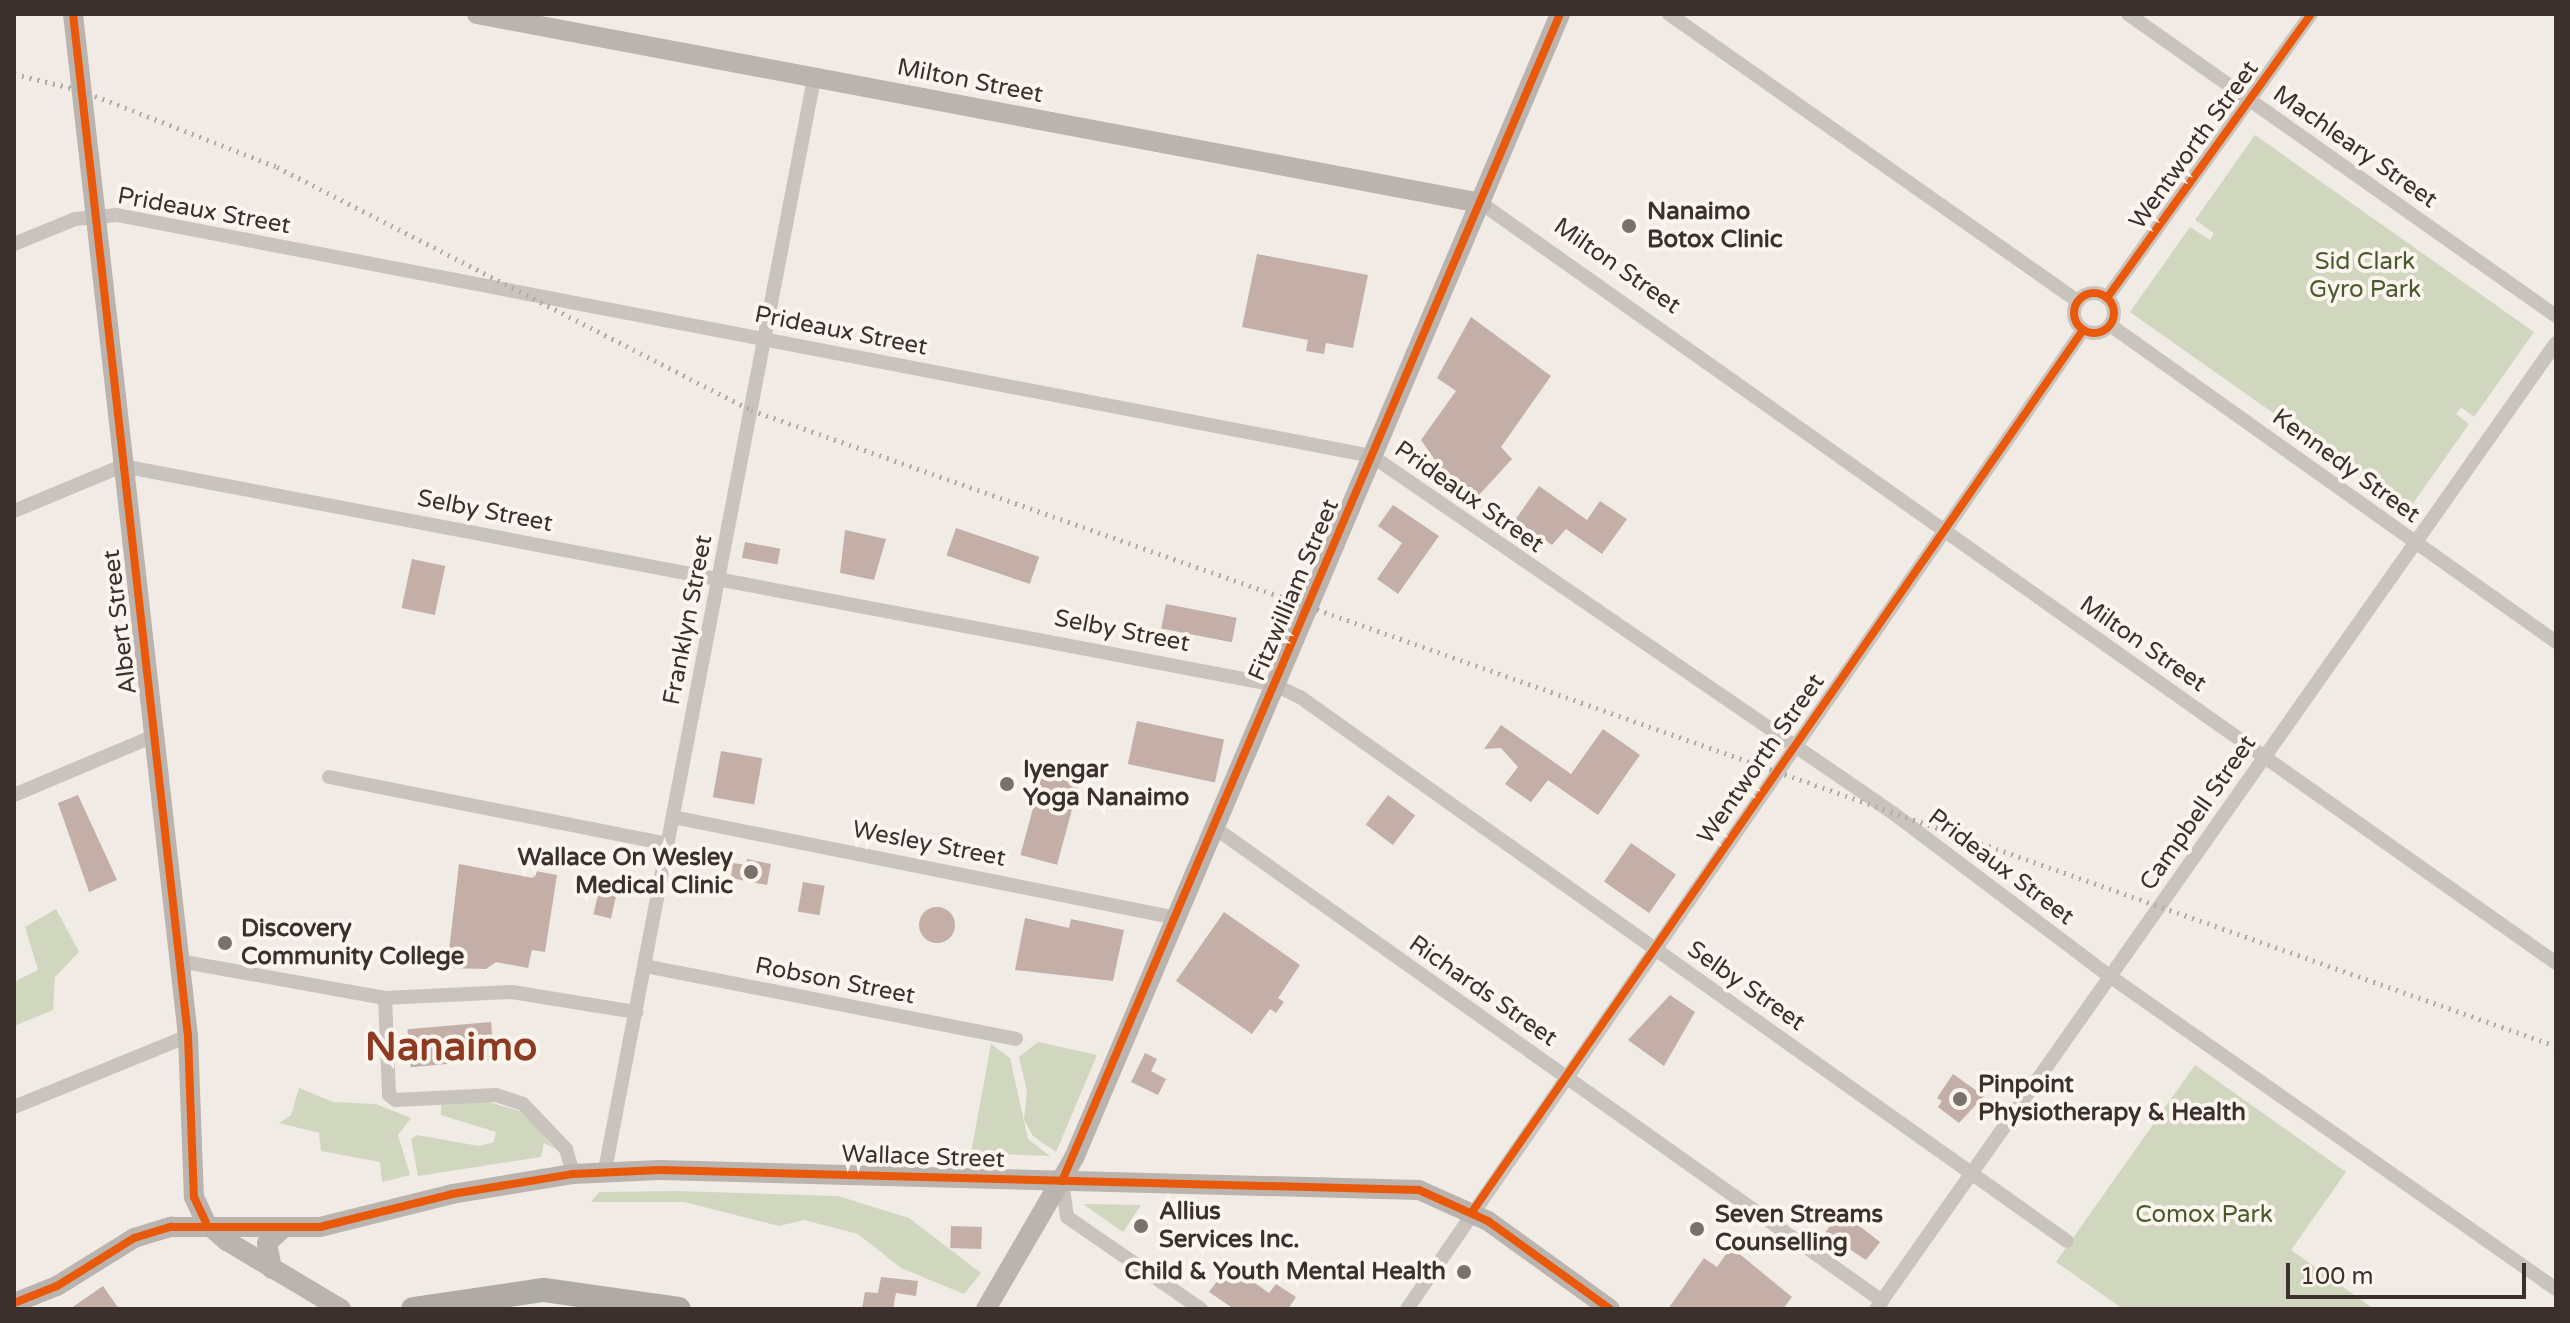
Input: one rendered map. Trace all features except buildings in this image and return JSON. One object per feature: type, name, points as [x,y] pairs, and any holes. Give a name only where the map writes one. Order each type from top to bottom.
[{"type":"highway","points":[[413,1309],[544,1290],[679,1309]]},
{"type":"street","name":"Albert Street","points":[[73,14],[188,1036],[194,1197],[206,1223]]},
{"type":"street","name":"Milton Street","points":[[477,14],[1481,203],[2262,760],[2556,963]]},
{"type":"street","name":"Fitzwilliam Street","points":[[986,1309],[1062,1181],[1560,14]]},
{"type":"street","points":[[1669,14],[2078,301]]},
{"type":"street","name":"Machleary Street","points":[[2128,14],[2556,316]]},
{"type":"street","name":"Wentworth Street","points":[[2107,298],[2252,101],[2311,14]]},
{"type":"street","name":"Franklyn Street","points":[[605,1170],[814,79]]},
{"type":"street","name":"Prideaux Street","points":[[14,244],[94,215],[765,339],[1372,456],[1794,745],[2111,977],[2556,1289]]},
{"type":"street","points":[[2090,293],[2107,298],[2114,311],[2110,325],[2101,332],[2083,330],[2074,318],[2078,301],[2090,293]]},
{"type":"street","name":"Kennedy Street","points":[[2110,325],[2556,642]]},
{"type":"street","name":"Wentworth Street","points":[[1407,1309],[1563,1076],[2083,330]]},
{"type":"street","name":"Campbell Street","points":[[1879,1305],[2556,343]]},
{"type":"street","points":[[14,511],[122,466]]},
{"type":"street","name":"Selby Street","points":[[122,466],[1275,685],[1300,697],[1653,948],[1975,1170],[2067,1241]]},
{"type":"street","points":[[14,795],[154,736]]},
{"type":"street","points":[[329,777],[668,844]]},
{"type":"street","name":"Wesley Street","points":[[673,817],[1176,918]]},
{"type":"street","name":"Richards Street","points":[[1215,828],[1879,1305]]},
{"type":"street","points":[[179,961],[385,998],[512,992],[636,1012]]},
{"type":"street","name":"Robson Street","points":[[645,966],[1016,1039]]},
{"type":"street","points":[[385,998],[389,1095],[396,1100],[496,1095],[523,1104],[566,1149],[573,1174]]},
{"type":"street","points":[[14,1107],[188,1036]]},
{"type":"street","name":"Wallace Street","points":[[14,1303],[64,1282],[134,1238],[206,1223],[284,1227],[371,1219],[452,1194],[605,1170],[1405,1188],[1472,1212],[1610,1309]]},
{"type":"street","points":[[1062,1181],[1067,1217],[1201,1309]]},
{"type":"street","points":[[206,1223],[272,1269],[341,1309]]},
{"type":"street","points":[[272,1269],[267,1243],[284,1227]]},
{"type":"green space","name":"Sid Clark Gyro Park","points":[[2255,135],[2534,332],[2474,417],[2461,407],[2456,414],[2469,424],[2409,509],[2130,312],[2190,227],[2210,240],[2214,233],[2195,220]]},
{"type":"green space","points":[[56,909],[79,952],[55,977],[53,1010],[14,1026],[14,982],[38,970],[25,927]]},
{"type":"green space","points":[[1038,1042],[1097,1055],[1056,1152],[1033,1136],[1024,1120],[1027,1091],[1019,1057]]},
{"type":"green space","points":[[991,1044],[1010,1058],[1028,1139],[1050,1156],[971,1153]]},
{"type":"green space","name":"Comox Park","points":[[2195,1065],[2346,1172],[2291,1250],[2374,1309],[2123,1309],[2056,1262]]},
{"type":"green space","points":[[299,1088],[333,1102],[376,1104],[411,1118],[398,1135],[410,1175],[382,1182],[380,1162],[321,1151],[319,1133],[279,1123],[291,1115]]},
{"type":"green space","points":[[482,1100],[523,1112],[555,1149],[544,1143],[541,1157],[418,1176],[411,1139],[417,1135],[479,1146],[494,1142],[496,1132],[441,1115],[441,1104]]},
{"type":"green space","points":[[599,1192],[838,1196],[909,1218],[981,1273],[964,1294],[901,1268],[858,1234],[804,1220],[779,1226],[684,1202],[591,1202]]},
{"type":"green space","points":[[1083,1204],[1141,1205],[1123,1232]]},
{"type":"railway","points":[[14,74],[80,90],[277,167],[751,410],[2556,1046]]},
{"type":"cycle path","points":[[73,14],[188,1036],[194,1197],[206,1223]]},
{"type":"cycle path","points":[[1062,1181],[1560,14]]},
{"type":"cycle path","points":[[2107,298],[2311,14]]},
{"type":"cycle path","points":[[2094,293],[2108,299],[2114,313],[2108,327],[2094,333],[2080,327],[2074,313],[2080,299],[2094,293]]},
{"type":"cycle path","points":[[1472,1212],[2083,330]]},
{"type":"cycle path","points":[[14,1303],[57,1286],[134,1238],[171,1227],[320,1227],[452,1194],[573,1174],[660,1170],[1419,1190],[1488,1221],[1610,1309]]},
{"type":"place","name":"Nanaimo Botox Clinic","points":[[1629,226]]},
{"type":"place","name":"Iyengar Yoga Nanaimo","points":[[1007,784]]},
{"type":"place","name":"Wallace On Wesley Medical Clinic","points":[[751,872]]},
{"type":"place","name":"Discovery Community College","points":[[225,943]]},
{"type":"place","name":"Pinpoint Physiotherapy & Health","points":[[1960,1099]]},
{"type":"place","name":"Allius Services Inc.","points":[[1141,1226]]},
{"type":"place","name":"Seven Streams Counselling","points":[[1697,1229]]},
{"type":"place","name":"Child & Youth Mental Health","points":[[1464,1272]]},
{"type":"district","name":"Nanaimo","points":[[451,1047]]}]
